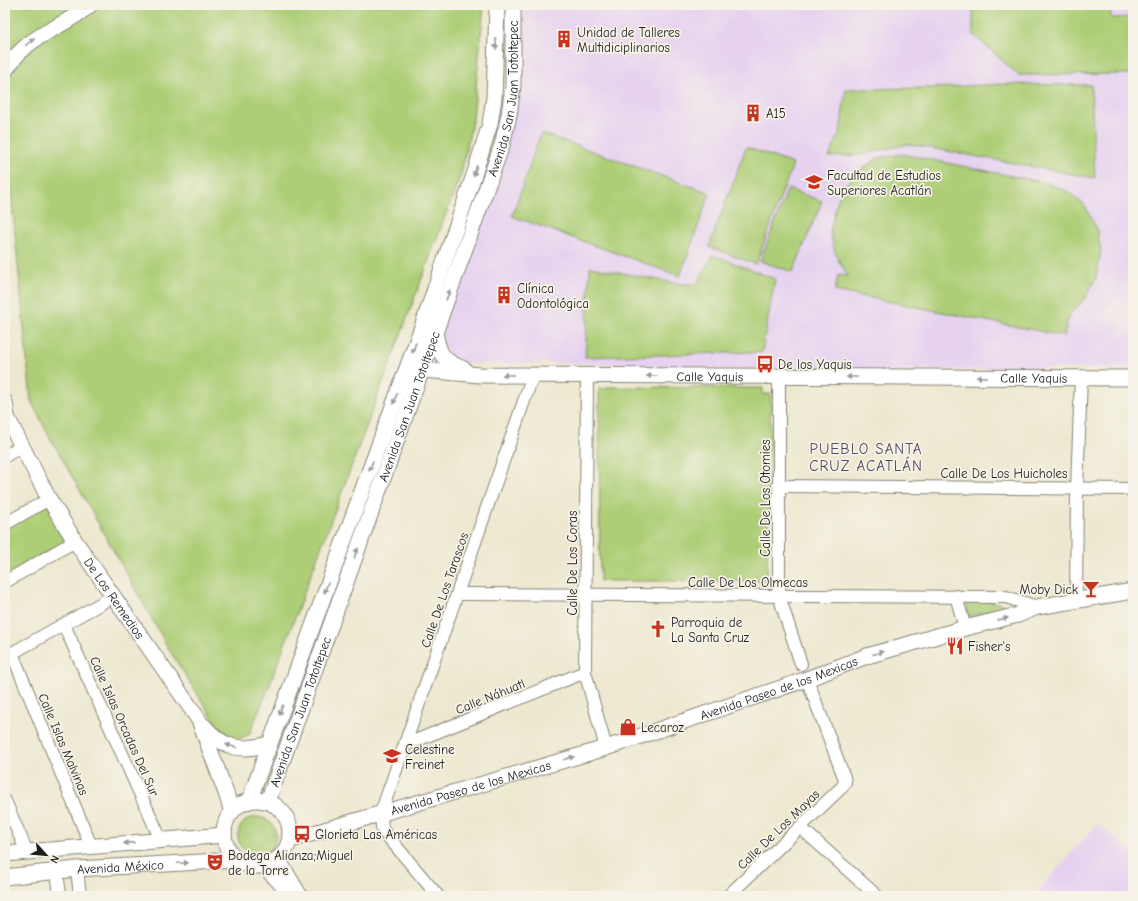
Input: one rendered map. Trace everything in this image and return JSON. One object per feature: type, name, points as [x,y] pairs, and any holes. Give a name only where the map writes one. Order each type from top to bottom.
[{"type":"main road","points":[[5,71],[18,52],[32,40],[90,5]]},
{"type":"main road","name":"Avenida San Juan Totoltepec","points":[[240,806],[269,744],[407,368],[490,124],[495,88],[497,5]]},
{"type":"main road","name":"Avenida San Juan Totoltepec","points":[[268,801],[502,146],[509,115],[513,86],[513,5]]},
{"type":"main road","points":[[435,331],[438,350],[446,360],[453,365],[480,375]]},
{"type":"main road","name":"Calle Yaquis","points":[[407,368],[480,375],[1133,378]]},
{"type":"main road","name":"De Los Remedios","points":[[5,402],[6,416],[50,499],[75,541],[199,720],[226,793],[240,806]]},
{"type":"main road","name":"Avenida Paseo de los Mexicas","points":[[290,840],[606,748],[807,679],[867,656],[965,628],[1018,615],[1037,607],[1133,591]]},
{"type":"main road","points":[[199,720],[220,742],[233,747],[244,749],[257,748],[269,744]]},
{"type":"main road","points":[[259,800],[268,801],[278,807],[286,816],[290,828],[290,840],[283,854],[278,858],[264,866],[253,866],[237,860],[227,849],[224,835],[226,820],[240,806],[259,800]]},
{"type":"main road","name":"Avenida México","points":[[5,854],[224,835]]},
{"type":"main road","points":[[278,858],[300,896]]},
{"type":"main road","name":"Avenida México","points":[[5,877],[77,869],[237,860]]},
{"type":"main road","points":[[264,866],[293,896]]},
{"type":"street","name":"Calle De Los Tarascos","points":[[381,813],[533,375]]},
{"type":"street","name":"Calle De Los Coras","points":[[587,376],[585,672],[606,748]]},
{"type":"street","name":"Calle De Los Otomies","points":[[779,376],[779,596],[801,664]]},
{"type":"street","points":[[1076,601],[1077,488],[1081,378]]},
{"type":"street","points":[[5,456],[22,446]]},
{"type":"street","name":"Calle De Los Huicholes","points":[[778,486],[1133,489]]},
{"type":"street","points":[[5,524],[50,499]]},
{"type":"street","points":[[5,582],[75,541]]},
{"type":"street","name":"Calle De Los Olmecas","points":[[458,594],[1006,597],[1037,607]]},
{"type":"street","points":[[8,655],[64,625],[113,595]]},
{"type":"street","points":[[956,596],[965,628]]},
{"type":"street","name":"Calle Islas Orcadas Del Sur","points":[[64,625],[161,840]]},
{"type":"street","name":"Calle Islas Malvinas","points":[[8,655],[91,846]]},
{"type":"street","name":"Calle Náhuatl","points":[[405,745],[585,672]]},
{"type":"street","name":"Calle De Los Mayas","points":[[728,896],[800,828],[842,787],[845,782],[807,679]]},
{"type":"street","points":[[5,801],[27,852]]},
{"type":"street","points":[[381,813],[384,832],[438,896]]},
{"type":"street","points":[[800,828],[877,896]]},
{"type":"street","points":[[77,869],[80,896]]},
{"type":"street","points":[[57,871],[60,896]]},
{"type":"shaded area","name":"Facultad de Estudios Superiores Acatlán","points":[[522,5],[1133,5],[1133,368],[781,371],[580,363],[464,364],[450,355],[444,346],[442,334],[520,79]]},
{"type":"shaded area","points":[[1097,824],[1133,852],[1133,896],[1033,896]]},
{"type":"green space","points":[[5,5],[484,5],[473,118],[461,174],[268,689],[249,735],[236,740],[222,732],[171,653],[51,440],[31,401],[5,129]]},
{"type":"green space","points":[[975,5],[1110,5],[1111,18],[1133,17],[1133,74],[1018,75],[973,34],[973,11]]},
{"type":"green space","points":[[1003,84],[1091,85],[1095,178],[908,144],[860,155],[829,157],[840,132],[846,89],[931,88]]},
{"type":"green space","points":[[541,133],[710,193],[680,276],[512,216]]},
{"type":"green space","points":[[746,147],[793,164],[756,264],[709,247]]},
{"type":"green space","points":[[902,154],[1047,183],[1069,192],[1085,206],[1096,227],[1101,250],[1096,278],[1085,299],[1069,315],[1064,336],[835,291],[838,275],[848,276],[836,256],[830,232],[836,205],[844,186],[859,171],[878,158]]},
{"type":"green space","points":[[788,189],[822,201],[793,272],[760,261]]},
{"type":"green space","points":[[713,255],[775,279],[762,352],[585,357],[590,267],[680,284],[697,284]]},
{"type":"green space","points":[[607,387],[763,388],[763,394],[771,394],[767,581],[600,581],[599,389],[607,389]]},
{"type":"green space","points":[[48,504],[70,539],[5,576],[5,529]]},
{"type":"green space","points":[[977,599],[1003,604],[1000,608],[968,617],[967,601]]},
{"type":"green space","name":"Glorieta Las Américas","points":[[257,817],[267,820],[273,826],[276,836],[273,846],[267,852],[257,855],[247,852],[241,846],[238,836],[241,826],[247,820]]},
{"type":"place","name":"Unidad de Talleres Multidiciplinarios","points":[[564,39]]},
{"type":"place","name":"A15","points":[[753,113]]},
{"type":"place","name":"Facultad de Estudios Superiores Acatlán","points":[[814,182]]},
{"type":"place","name":"Clínica Odontológica","points":[[504,295]]},
{"type":"place","name":"De los Yaquis","points":[[765,364]]},
{"type":"place","name":"Moby Dick","points":[[1091,589]]},
{"type":"place","name":"Parroquia de La Santa Cruz","points":[[658,629]]},
{"type":"place","name":"Fisher's","points":[[955,646]]},
{"type":"place","name":"Lecaroz","points":[[628,727]]},
{"type":"place","name":"Celestine Freinet","points":[[392,756]]},
{"type":"place","name":"Glorieta Las Américas","points":[[302,834]]},
{"type":"place","name":"Bodega Alianza;Miguel de la Torre","points":[[215,862]]},
{"type":"district","name":"PUEBLO SANTA CRUZ ACATLÁN","points":[[866,458]]}]
